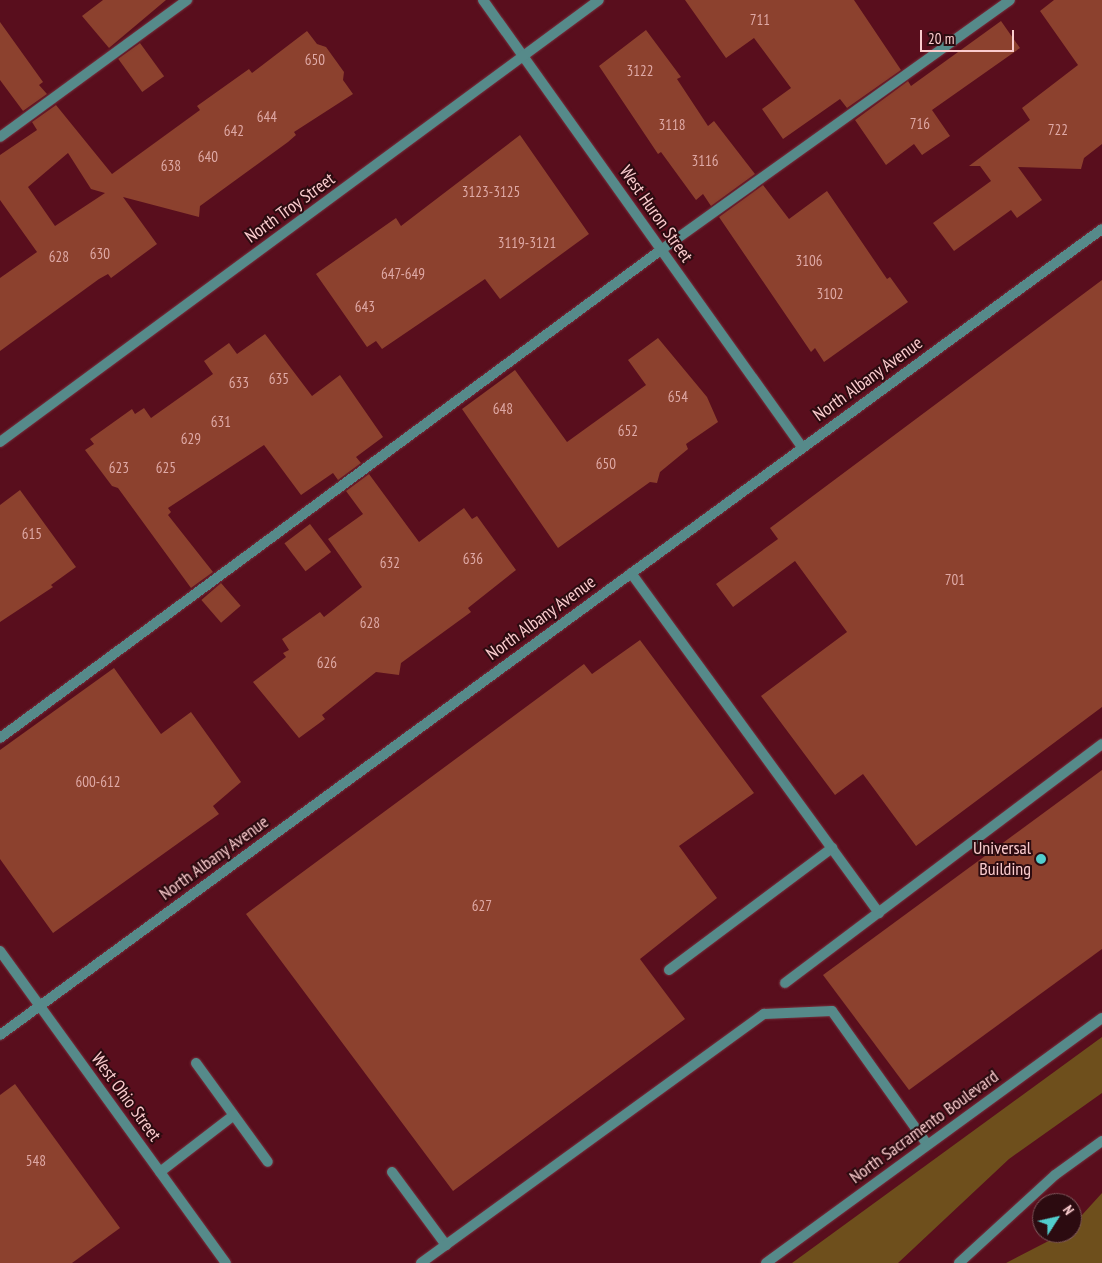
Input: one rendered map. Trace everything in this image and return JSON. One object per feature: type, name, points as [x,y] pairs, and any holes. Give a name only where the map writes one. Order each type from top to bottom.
[{"type":"street","points":[[0,137],[187,0]]},
{"type":"street","name":"West Huron Street","points":[[483,0],[802,447]]},
{"type":"street","name":"North Troy Street","points":[[0,442],[600,0]]},
{"type":"street","points":[[0,738],[661,250],[1010,0]]},
{"type":"street","name":"North Albany Avenue","points":[[0,1035],[630,572],[1102,229]]},
{"type":"street","points":[[630,572],[879,913]]},
{"type":"street","points":[[785,983],[1102,744]]},
{"type":"street","points":[[669,970],[832,848]]},
{"type":"street","name":"West Ohio Street","points":[[0,951],[226,1263]]},
{"type":"street","points":[[421,1263],[764,1014],[832,1011],[927,1144]]},
{"type":"street","name":"North Sacramento Boulevard","points":[[766,1263],[1102,1018]]},
{"type":"street","points":[[196,1063],[268,1162]]},
{"type":"street","points":[[160,1172],[234,1115]]},
{"type":"street","points":[[959,1263],[1055,1175],[1102,1141]]},
{"type":"street","points":[[392,1172],[446,1245]]},
{"type":"shaded area","points":[[1102,1037],[1102,1093],[1009,1159],[898,1263],[792,1263]]},
{"type":"shaded area","points":[[1102,1193],[1102,1263],[1006,1263],[1045,1243],[1082,1243],[1082,1215]]},
{"type":"building","points":[[103,0],[166,0],[109,48],[82,16]]},
{"type":"building","points":[[685,0],[854,0],[901,70],[847,108],[840,99],[783,139],[762,109],[791,88],[754,38],[726,58]]},
{"type":"building","points":[[1054,0],[1102,0],[1102,144],[1084,158],[1081,169],[1018,167],[1042,200],[1017,218],[1011,210],[954,251],[933,223],[991,181],[980,166],[969,166],[1030,120],[1022,108],[1078,65],[1040,11]]},
{"type":"building","points":[[1001,21],[1020,48],[932,110],[950,136],[922,155],[914,144],[886,165],[855,120],[908,81],[911,86]]},
{"type":"building","points":[[0,22],[43,82],[39,85],[47,94],[23,111],[0,80]]},
{"type":"building","points":[[646,30],[681,77],[677,79],[708,126],[714,121],[755,174],[711,206],[703,194],[696,200],[661,152],[658,154],[599,66]]},
{"type":"building","points":[[307,31],[317,44],[326,47],[344,72],[343,80],[353,94],[294,132],[296,135],[288,142],[200,206],[199,217],[123,197],[157,244],[111,278],[108,274],[99,279],[0,351],[0,278],[37,252],[0,200],[0,155],[37,130],[32,122],[56,105],[112,174],[200,110],[197,106],[249,69],[252,73]],"holes":[[[68,153],[91,189],[105,193],[55,226],[28,187]]]},
{"type":"building","points":[[140,43],[164,76],[142,92],[118,59]]},
{"type":"building","points":[[520,135],[589,234],[500,299],[485,279],[382,349],[376,341],[367,347],[316,274],[396,218],[401,226]]},
{"type":"building","points":[[763,185],[789,219],[827,191],[887,279],[890,277],[908,302],[824,362],[815,348],[811,352],[719,217]]},
{"type":"building","points":[[1102,280],[1102,707],[916,846],[863,774],[835,795],[761,696],[847,632],[795,561],[733,607],[716,584],[778,539],[770,528]]},
{"type":"building","points":[[265,334],[312,396],[340,375],[383,437],[356,457],[361,463],[338,480],[333,473],[301,495],[264,445],[168,508],[171,512],[168,515],[213,572],[191,588],[118,488],[112,486],[85,450],[94,444],[90,439],[132,409],[135,414],[144,408],[151,418],[213,374],[204,361],[229,343],[237,354]]},
{"type":"building","points":[[658,338],[707,397],[718,422],[686,444],[688,449],[660,472],[657,483],[650,482],[558,548],[462,409],[515,370],[567,442],[646,385],[628,360]]},
{"type":"building","points":[[369,474],[419,542],[464,508],[472,519],[477,516],[516,570],[468,608],[471,612],[401,663],[399,675],[376,672],[322,715],[325,719],[299,738],[253,682],[286,657],[283,653],[289,650],[282,639],[320,612],[324,617],[362,587],[328,539],[363,514],[346,491]]},
{"type":"building","points":[[20,490],[76,567],[51,585],[53,587],[0,622],[0,505]]},
{"type":"building","points":[[310,524],[331,552],[306,571],[284,543]]},
{"type":"building","points":[[221,583],[241,606],[221,623],[201,600]]},
{"type":"building","points":[[640,640],[754,793],[679,846],[717,898],[640,959],[685,1019],[453,1191],[246,914],[584,664],[592,674]]},
{"type":"building","points":[[114,668],[161,734],[191,712],[241,782],[213,806],[219,814],[53,933],[0,859],[0,750]]},
{"type":"building","name":"Universal Building","points":[[1102,770],[1102,949],[909,1090],[823,975]]},
{"type":"building","points":[[15,1084],[120,1228],[72,1263],[0,1263],[0,1095]]},
{"type":"place","name":"Universal Building","points":[[1041,859]]}]
